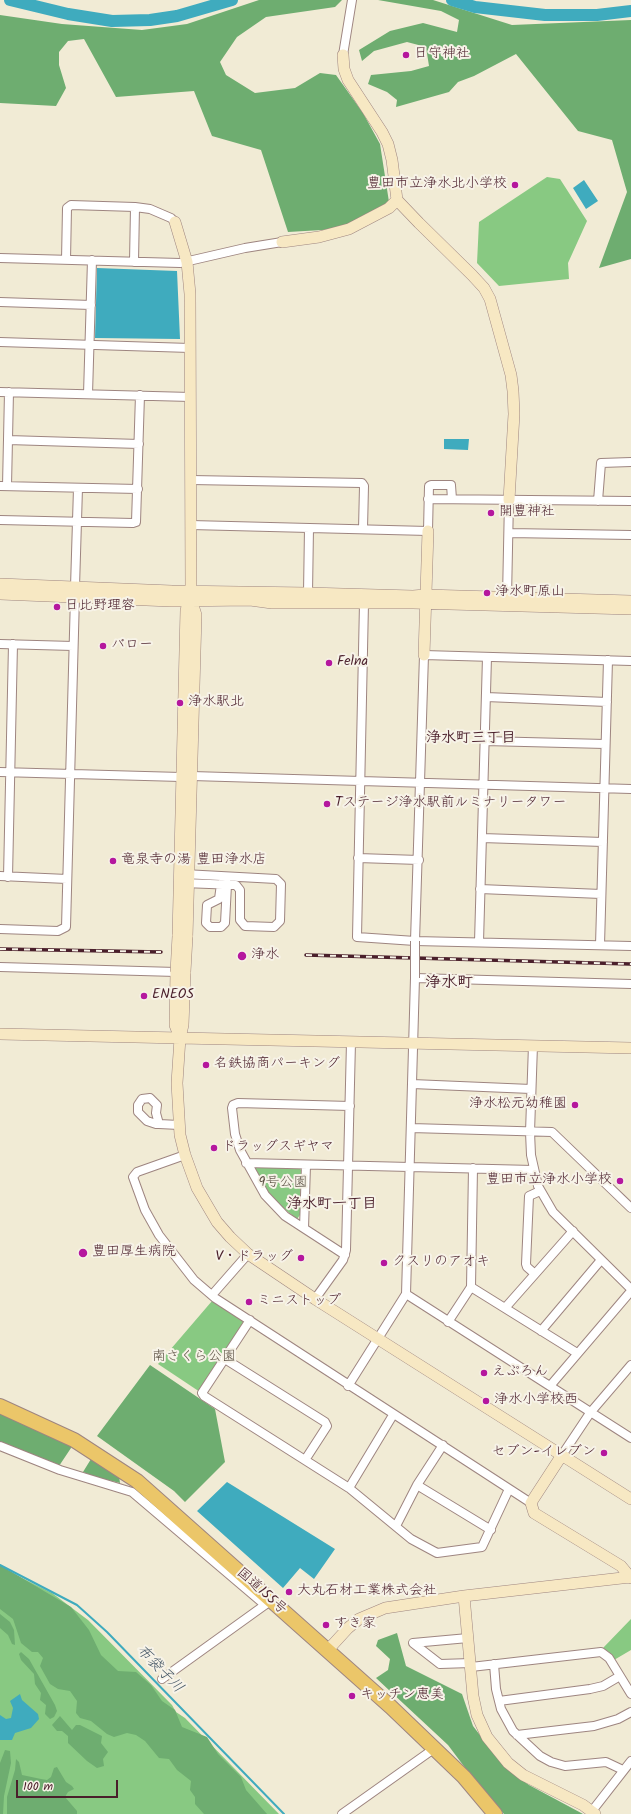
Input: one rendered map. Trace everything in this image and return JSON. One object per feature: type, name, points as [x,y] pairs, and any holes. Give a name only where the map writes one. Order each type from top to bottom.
[{"type":"highway","name":"国道155号","points":[[0,1406],[74,1440],[121,1469],[156,1497],[268,1602],[327,1651],[435,1748],[464,1777],[495,1814]]},
{"type":"street","points":[[352,0],[343,55],[344,69],[348,80],[382,132],[388,144],[392,160],[397,200],[484,288],[490,299],[511,375],[514,422],[509,500],[507,597]]},
{"type":"street","points":[[0,258],[187,262],[246,248],[318,237],[349,229],[389,208],[397,200]]},
{"type":"street","points":[[66,260],[68,206],[135,207],[150,209],[171,218],[175,222],[187,262],[190,294],[191,595],[186,610],[186,776],[184,878],[181,972],[175,1025],[180,1038],[177,1083],[179,1125],[185,1155],[197,1188],[206,1206],[230,1237],[248,1254],[315,1299],[631,1499]]},
{"type":"street","points":[[134,262],[135,207]]},
{"type":"street","points":[[88,394],[92,260]]},
{"type":"street","points":[[0,302],[91,305]]},
{"type":"street","points":[[0,342],[190,348]]},
{"type":"street","points":[[0,392],[191,397]]},
{"type":"street","points":[[9,392],[8,440],[4,486],[138,489]]},
{"type":"street","points":[[0,520],[135,523],[137,520],[140,395]]},
{"type":"street","points":[[8,440],[139,444]]},
{"type":"street","points":[[598,501],[601,463],[631,462]]},
{"type":"street","points":[[191,480],[362,484],[364,486],[363,529]]},
{"type":"street","points":[[348,1386],[406,1294],[428,488],[431,485],[449,484],[452,488],[452,499]]},
{"type":"street","points":[[0,929],[58,931],[66,927],[78,488]]},
{"type":"street","points":[[428,499],[631,501]]},
{"type":"street","points":[[191,525],[428,531]]},
{"type":"street","points":[[308,593],[309,528]]},
{"type":"street","points":[[509,533],[631,535]]},
{"type":"street","points":[[0,584],[171,601],[191,595],[308,593],[413,596],[425,599],[631,609]]},
{"type":"street","points":[[0,594],[75,592]]},
{"type":"street","points":[[191,595],[272,603],[364,603],[425,599],[507,597],[631,601]]},
{"type":"street","points":[[364,603],[359,781],[357,937],[631,946]]},
{"type":"street","points":[[0,644],[73,646]]},
{"type":"street","points":[[13,644],[10,772],[4,876],[67,879]]},
{"type":"street","points":[[424,655],[631,661]]},
{"type":"street","points":[[479,942],[487,657]]},
{"type":"street","points":[[600,945],[608,660]]},
{"type":"street","points":[[486,697],[607,702]]},
{"type":"street","points":[[485,741],[605,744]]},
{"type":"street","points":[[0,772],[631,789]]},
{"type":"street","points":[[482,838],[603,842]]},
{"type":"street","points":[[358,858],[419,860]]},
{"type":"street","points":[[184,878],[224,882],[236,885],[240,890],[240,920],[245,926],[274,926],[280,920],[281,884],[276,879],[224,882]]},
{"type":"street","points":[[224,882],[225,923],[221,927],[210,927],[206,923],[207,905],[219,899],[224,882]]},
{"type":"street","points":[[480,889],[601,894]]},
{"type":"street","points":[[0,967],[181,972]]},
{"type":"street","points":[[415,978],[631,984]]},
{"type":"street","points":[[0,1034],[631,1048]]},
{"type":"street","points":[[315,1299],[345,1255],[351,1042]]},
{"type":"street","points":[[533,1045],[530,1132],[533,1170],[540,1191],[553,1212],[631,1290],[550,1386]]},
{"type":"street","points":[[412,1084],[531,1089]]},
{"type":"street","points":[[345,1255],[285,1216],[265,1195],[246,1164],[235,1134],[232,1117],[232,1105],[350,1106]]},
{"type":"street","points":[[159,1124],[179,1125]]},
{"type":"street","points":[[411,1128],[552,1132],[631,1208]]},
{"type":"street","points":[[185,1155],[137,1172],[133,1177],[145,1210],[165,1245],[188,1273],[212,1295],[348,1386],[443,1445],[531,1503],[534,1513],[621,1566],[631,1578]]},
{"type":"street","points":[[246,1164],[533,1170]]},
{"type":"street","points":[[304,1228],[306,1165]]},
{"type":"street","points":[[448,1322],[470,1287],[474,1168]]},
{"type":"street","points":[[535,1274],[527,1267],[526,1264],[529,1196],[540,1191]]},
{"type":"street","points":[[505,1308],[573,1231]]},
{"type":"street","points":[[212,1295],[248,1254]]},
{"type":"street","points":[[541,1330],[601,1260]]},
{"type":"street","points":[[470,1287],[577,1353]]},
{"type":"street","points":[[406,1294],[631,1438]]},
{"type":"street","points":[[250,1320],[202,1393],[204,1396],[349,1488],[411,1539],[440,1554],[482,1546],[491,1530],[509,1489]]},
{"type":"street","points":[[225,1359],[325,1422],[327,1426],[304,1460]]},
{"type":"street","points":[[531,1503],[590,1413],[631,1365]]},
{"type":"street","points":[[349,1488],[393,1414]]},
{"type":"street","points":[[396,1526],[417,1485],[443,1445]]},
{"type":"street","points":[[0,1446],[60,1470],[132,1492],[268,1602],[162,1680]]},
{"type":"street","points":[[417,1485],[491,1530]]},
{"type":"street","points":[[327,1651],[348,1628],[372,1612],[400,1605],[464,1596],[631,1578]]},
{"type":"street","points":[[464,1596],[477,1715],[487,1737],[501,1756],[530,1780],[593,1812],[631,1761]]},
{"type":"street","points":[[468,1638],[413,1643],[440,1664],[494,1664],[601,1652],[609,1658],[631,1694]]},
{"type":"street","points":[[494,1664],[501,1709],[517,1735],[540,1756],[555,1763],[569,1766],[606,1762],[623,1770]]},
{"type":"street","points":[[499,1701],[590,1689],[603,1686],[620,1676]]},
{"type":"street","points":[[517,1735],[594,1726],[618,1719],[631,1712]]},
{"type":"street","points":[[342,1814],[435,1748]]},
{"type":"green space","points":[[259,0],[342,0],[335,7],[266,17],[237,37],[220,62],[226,75],[255,93],[295,88],[320,73],[336,75],[363,113],[380,144],[389,202],[339,229],[288,232],[261,150],[212,136],[194,91],[116,97],[84,39],[68,41],[59,52],[59,65],[66,88],[56,106],[0,103],[0,15],[62,24],[142,30],[187,24]]},
{"type":"green space","points":[[378,0],[433,0],[512,25],[631,20],[631,259],[599,268],[627,192],[612,140],[578,131],[516,54],[474,76],[458,82],[449,92],[396,107],[397,100],[387,92],[368,84],[371,75],[411,71],[429,66],[426,47],[407,42],[374,51],[362,61],[359,50],[390,31],[423,23],[457,32],[459,20],[441,11]]},
{"type":"green space","points":[[547,177],[560,179],[587,221],[568,263],[569,279],[499,286],[477,263],[479,222]]},
{"type":"green space","name":"9号公園","points":[[256,1166],[299,1167],[301,1170],[300,1215],[297,1219],[277,1203],[259,1182],[253,1170]]},
{"type":"green space","name":"南さくら公園","points":[[212,1301],[244,1321],[200,1392],[158,1364]]},
{"type":"green space","points":[[150,1365],[215,1409],[225,1462],[185,1502],[174,1491],[97,1436]]},
{"type":"green space","points":[[0,1412],[70,1442],[71,1448],[59,1466],[0,1442]]},
{"type":"green space","points":[[91,1459],[119,1476],[120,1483],[95,1477],[83,1472]]},
{"type":"green space","points":[[0,1565],[71,1607],[89,1630],[101,1655],[118,1671],[136,1672],[151,1685],[162,1701],[175,1710],[182,1727],[207,1737],[218,1754],[241,1777],[246,1790],[267,1814],[204,1814],[195,1804],[195,1797],[190,1790],[191,1781],[177,1770],[169,1759],[159,1758],[145,1741],[136,1735],[127,1733],[114,1737],[107,1734],[91,1721],[80,1718],[76,1713],[77,1701],[70,1691],[58,1689],[50,1684],[40,1666],[43,1658],[38,1652],[32,1652],[21,1643],[13,1619],[0,1609]]},
{"type":"green space","points":[[0,1567],[52,1593],[88,1620],[172,1705],[176,1712],[185,1718],[279,1814],[0,1814]]},
{"type":"green space","points":[[0,1614],[10,1622],[14,1630],[15,1645],[12,1644],[8,1635],[0,1628]]},
{"type":"green space","points":[[631,1619],[631,1650],[614,1660],[610,1653],[603,1648]]},
{"type":"green space","points":[[397,1633],[406,1666],[462,1694],[473,1726],[492,1751],[511,1772],[529,1785],[583,1814],[504,1814],[481,1789],[448,1745],[376,1678],[388,1670],[390,1659],[376,1646],[378,1640]]},
{"type":"green space","points":[[21,1652],[29,1659],[55,1705],[57,1711],[54,1717],[50,1719],[45,1714],[46,1705],[40,1700],[41,1693],[35,1684],[34,1674],[21,1660],[19,1654]]},
{"type":"green space","points":[[60,1716],[72,1730],[76,1725],[80,1725],[102,1736],[101,1743],[108,1752],[103,1759],[104,1766],[97,1768],[87,1761],[68,1743],[68,1736],[62,1731],[57,1731],[52,1725]]},
{"type":"green space","points":[[5,1750],[10,1751],[11,1763],[4,1796],[3,1814],[0,1814],[0,1763]]},
{"type":"green space","points":[[16,1759],[19,1762],[22,1775],[41,1779],[47,1780],[51,1777],[54,1768],[57,1767],[66,1782],[74,1789],[68,1792],[65,1797],[77,1811],[77,1814],[7,1814],[7,1797],[15,1770]]},
{"type":"water","points":[[584,180],[598,201],[586,209],[573,188]]},
{"type":"water","points":[[97,268],[177,271],[180,339],[95,338]]},
{"type":"water","points":[[444,439],[469,439],[468,450],[444,449]]},
{"type":"water","points":[[227,1482],[335,1549],[314,1579],[300,1568],[283,1588],[197,1511]]},
{"type":"water","points":[[20,1694],[22,1700],[38,1714],[39,1719],[31,1728],[15,1733],[12,1740],[0,1740],[0,1715],[6,1719],[11,1718],[13,1708],[10,1701]]},
{"type":"waterway","points":[[10,0],[68,14],[112,21],[150,20],[177,16],[232,0]]},
{"type":"waterway","points":[[452,0],[475,7],[545,15],[597,15],[631,11]]},
{"type":"waterway","name":"布袋子川","points":[[0,1565],[77,1605],[107,1632],[284,1814]]},
{"type":"railway","points":[[0,949],[161,952]]},
{"type":"railway","points":[[306,955],[631,964]]},
{"type":"place","name":"日守神社","points":[[406,55]]},
{"type":"place","name":"豊田市立浄水北小学校","points":[[515,185]]},
{"type":"place","name":"開豊神社","points":[[491,513]]},
{"type":"place","name":"浄水町原山","points":[[487,593]]},
{"type":"place","name":"日比野理容","points":[[57,607]]},
{"type":"place","name":"バロー","points":[[103,646]]},
{"type":"place","name":"Felna","points":[[329,663]]},
{"type":"place","name":"浄水駅北","points":[[180,703]]},
{"type":"place","name":"Tステージ浄水駅前ルミナリータワー","points":[[327,804]]},
{"type":"place","name":"竜泉寺の湯 豊田浄水店","points":[[113,861]]},
{"type":"place","name":"浄水","points":[[242,956]]},
{"type":"place","name":"ENEOS","points":[[144,996]]},
{"type":"place","name":"名鉄協商パーキング","points":[[206,1065]]},
{"type":"place","name":"浄水松元幼稚園","points":[[575,1105]]},
{"type":"place","name":"ドラッグスギヤマ","points":[[214,1148]]},
{"type":"place","name":"豊田市立浄水小学校","points":[[620,1181]]},
{"type":"place","name":"豊田厚生病院","points":[[83,1253]]},
{"type":"place","name":"V・ドラッグ","points":[[301,1258]]},
{"type":"place","name":"クスリのアオキ","points":[[384,1263]]},
{"type":"place","name":"ミニストップ","points":[[249,1302]]},
{"type":"place","name":"えぷろん","points":[[484,1373]]},
{"type":"place","name":"浄水小学校西","points":[[486,1401]]},
{"type":"place","name":"セブン-イレブン","points":[[604,1453]]},
{"type":"place","name":"大丸石材工業株式会社","points":[[289,1592]]},
{"type":"place","name":"すき家","points":[[326,1625]]},
{"type":"place","name":"キッチン恵美","points":[[352,1696]]},
{"type":"district","name":"浄水町三丁目","points":[[471,739]]},
{"type":"district","name":"浄水町","points":[[449,984]]},
{"type":"district","name":"浄水町一丁目","points":[[332,1205]]}]
